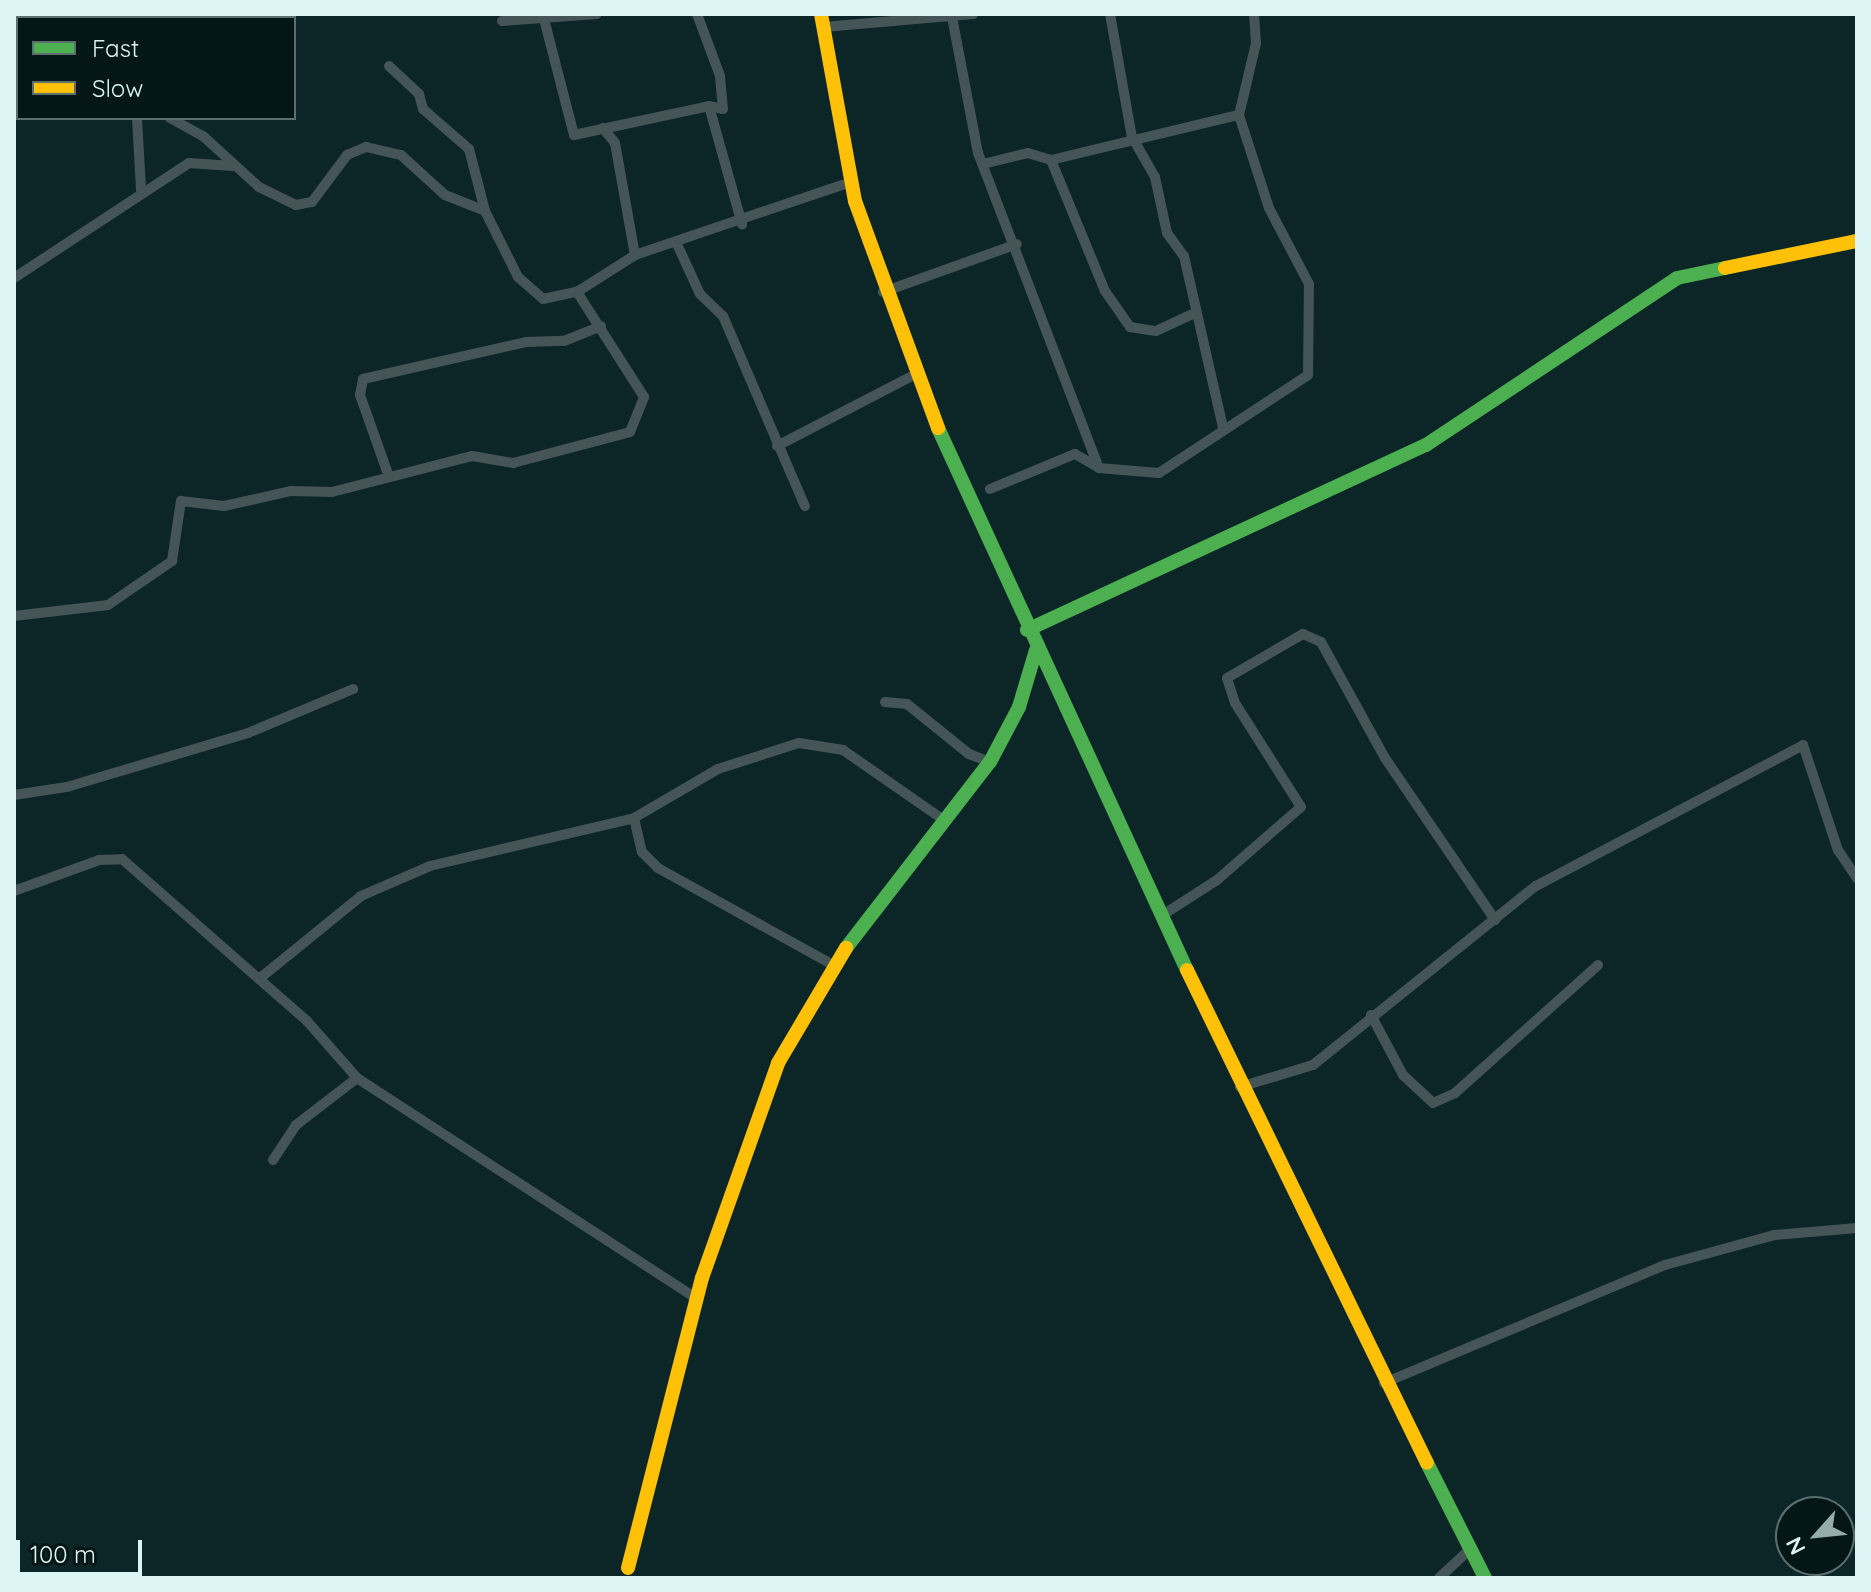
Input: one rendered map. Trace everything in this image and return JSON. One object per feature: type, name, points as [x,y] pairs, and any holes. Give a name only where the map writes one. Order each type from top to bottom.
[{"type":"street","points":[[502,21],[597,14]]},
{"type":"street","points":[[544,19],[569,131],[603,128],[709,106],[723,109],[697,14]]},
{"type":"street","points":[[973,14],[822,21],[851,182],[883,292],[914,375],[1027,630],[1240,1087],[1384,1383],[1485,1578]]},
{"type":"street","points":[[1110,14],[1132,137],[1155,177],[1167,233],[1184,256],[1192,314],[1223,428]]},
{"type":"street","points":[[990,489],[1068,455],[1149,476],[1303,380],[1311,367],[1309,284],[1269,208],[1239,115],[1256,43],[1254,14]]},
{"type":"street","points":[[952,17],[983,164],[1017,244],[1097,463]]},
{"type":"street","points":[[389,66],[469,149],[485,211],[529,289],[543,299],[577,292],[635,255],[742,224],[851,182]]},
{"type":"street","points":[[709,106],[742,224]]},
{"type":"street","points":[[983,164],[1028,153],[1051,160],[1132,137],[1239,115]]},
{"type":"street","points":[[137,120],[141,190]]},
{"type":"street","points":[[173,120],[259,187],[306,206],[347,155],[379,148],[417,165],[445,195],[485,211]]},
{"type":"street","points":[[603,128],[617,152],[635,255]]},
{"type":"street","points":[[1051,160],[1118,315],[1142,332],[1192,314]]},
{"type":"street","points":[[14,278],[141,190],[189,163],[233,166]]},
{"type":"street","points":[[1027,630],[1426,445],[1677,278],[1857,241]]},
{"type":"street","points":[[676,242],[700,294],[723,316],[805,506]]},
{"type":"street","points":[[883,292],[1017,244]]},
{"type":"street","points":[[14,614],[108,605],[172,561],[181,501],[224,506],[291,491],[332,492],[388,474],[472,456],[513,463],[630,432],[644,397],[577,292]]},
{"type":"street","points":[[388,474],[360,395],[363,379],[526,342],[564,341],[601,326]]},
{"type":"street","points":[[777,446],[914,375]]},
{"type":"street","points":[[1161,916],[1217,880],[1301,807],[1235,703],[1227,678],[1303,634],[1321,642],[1385,758],[1495,920]]},
{"type":"street","points":[[628,1568],[697,1299],[745,1145],[831,964],[990,762],[1019,707],[1036,650]]},
{"type":"street","points":[[14,795],[67,787],[248,733],[353,689]]},
{"type":"street","points":[[885,702],[907,704],[969,754],[990,762]]},
{"type":"street","points":[[259,979],[374,890],[430,866],[634,818],[718,769],[821,743],[945,821]]},
{"type":"street","points":[[1240,1087],[1313,1065],[1371,1015],[1429,978],[1536,886],[1628,832],[1803,745],[1838,850],[1857,878]]},
{"type":"street","points":[[634,818],[642,852],[658,868],[831,964]]},
{"type":"street","points":[[14,891],[99,860],[122,859],[259,979],[357,1078],[697,1299]]},
{"type":"street","points":[[1371,1015],[1403,1075],[1433,1103],[1455,1093],[1598,965]]},
{"type":"street","points":[[273,1160],[296,1125],[357,1078]]},
{"type":"street","points":[[1384,1383],[1665,1265],[1775,1235],[1857,1228]]},
{"type":"street","points":[[1439,1578],[1469,1550]]},
{"type":"traffic: fast","points":[[1027,630],[1426,445],[1677,278],[1725,268]]},
{"type":"traffic: fast","points":[[938,428],[1187,970]]},
{"type":"traffic: fast","points":[[846,948],[990,762],[1019,707],[1036,650]]},
{"type":"traffic: fast","points":[[1427,1463],[1485,1578]]},
{"type":"traffic: slow","points":[[821,14],[855,201],[938,428]]},
{"type":"traffic: slow","points":[[1725,268],[1857,241]]},
{"type":"traffic: slow","points":[[628,1568],[702,1278],[778,1063],[846,948]]},
{"type":"traffic: slow","points":[[1187,970],[1427,1463]]}]
